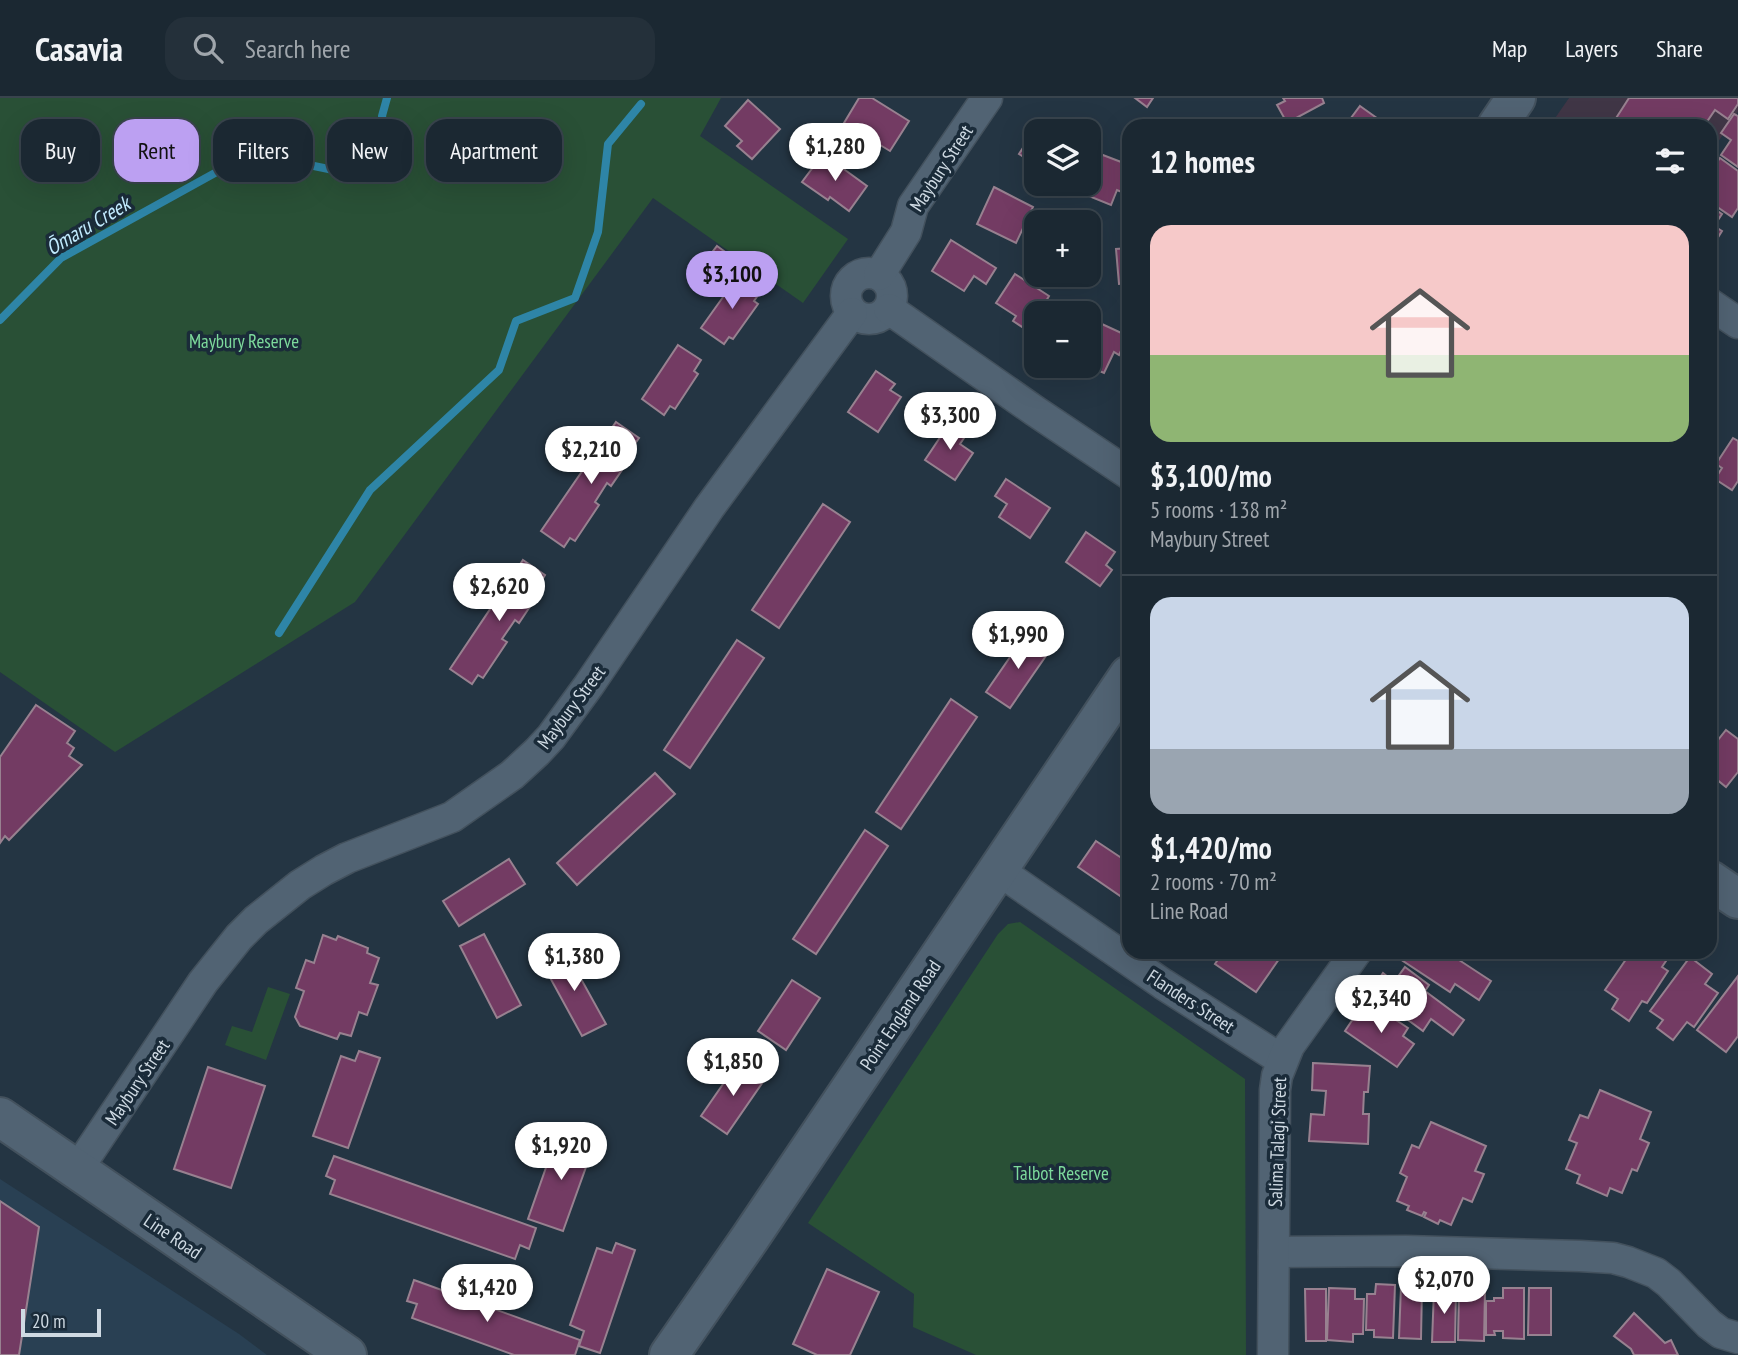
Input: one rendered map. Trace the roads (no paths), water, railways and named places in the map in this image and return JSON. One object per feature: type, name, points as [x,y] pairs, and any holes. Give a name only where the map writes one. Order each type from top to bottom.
[{"type":"street","name":"Maybury Street","points":[[879,275],[905,232],[913,206],[987,98]]},
{"type":"street","points":[[1502,119],[1516,98]]},
{"type":"street","points":[[863,274],[879,275],[892,290],[889,309],[871,320],[852,313],[846,298],[850,282],[863,274]]},
{"type":"street","points":[[889,309],[1122,469]]},
{"type":"street","points":[[1717,309],[1738,323]]},
{"type":"street","name":"Maybury Street","points":[[77,1170],[203,982],[256,920],[300,885],[335,864],[452,817],[512,775],[551,737],[709,508],[852,313]]},
{"type":"street","name":"Point England Road","points":[[669,1355],[1122,685]]},
{"type":"street","name":"Flanders Street","points":[[998,870],[1122,956]]},
{"type":"street","points":[[1717,885],[1738,899]]},
{"type":"street","name":"Flanders Street","points":[[1127,959],[1282,1060]]},
{"type":"street","name":"Salima Talagi Street","points":[[1273,1355],[1277,1076],[1289,1046],[1351,959]]},
{"type":"street","name":"Line Road","points":[[0,1117],[347,1355]]},
{"type":"street","points":[[1274,1252],[1406,1251],[1613,1258],[1657,1273],[1709,1324],[1721,1333],[1738,1338]]},
{"type":"waterway","name":"Ōmaru Creek","points":[[0,320],[61,258],[233,163],[294,152],[309,165],[353,174],[389,148],[382,116],[387,98]]},
{"type":"waterway","points":[[279,633],[370,490],[499,370],[516,321],[575,298],[598,232],[608,144],[641,104]]},
{"type":"park label","name":"Maybury Reserve","points":[[244,341]]},
{"type":"park label","name":"Talbot Reserve","points":[[1061,1173]]}]
